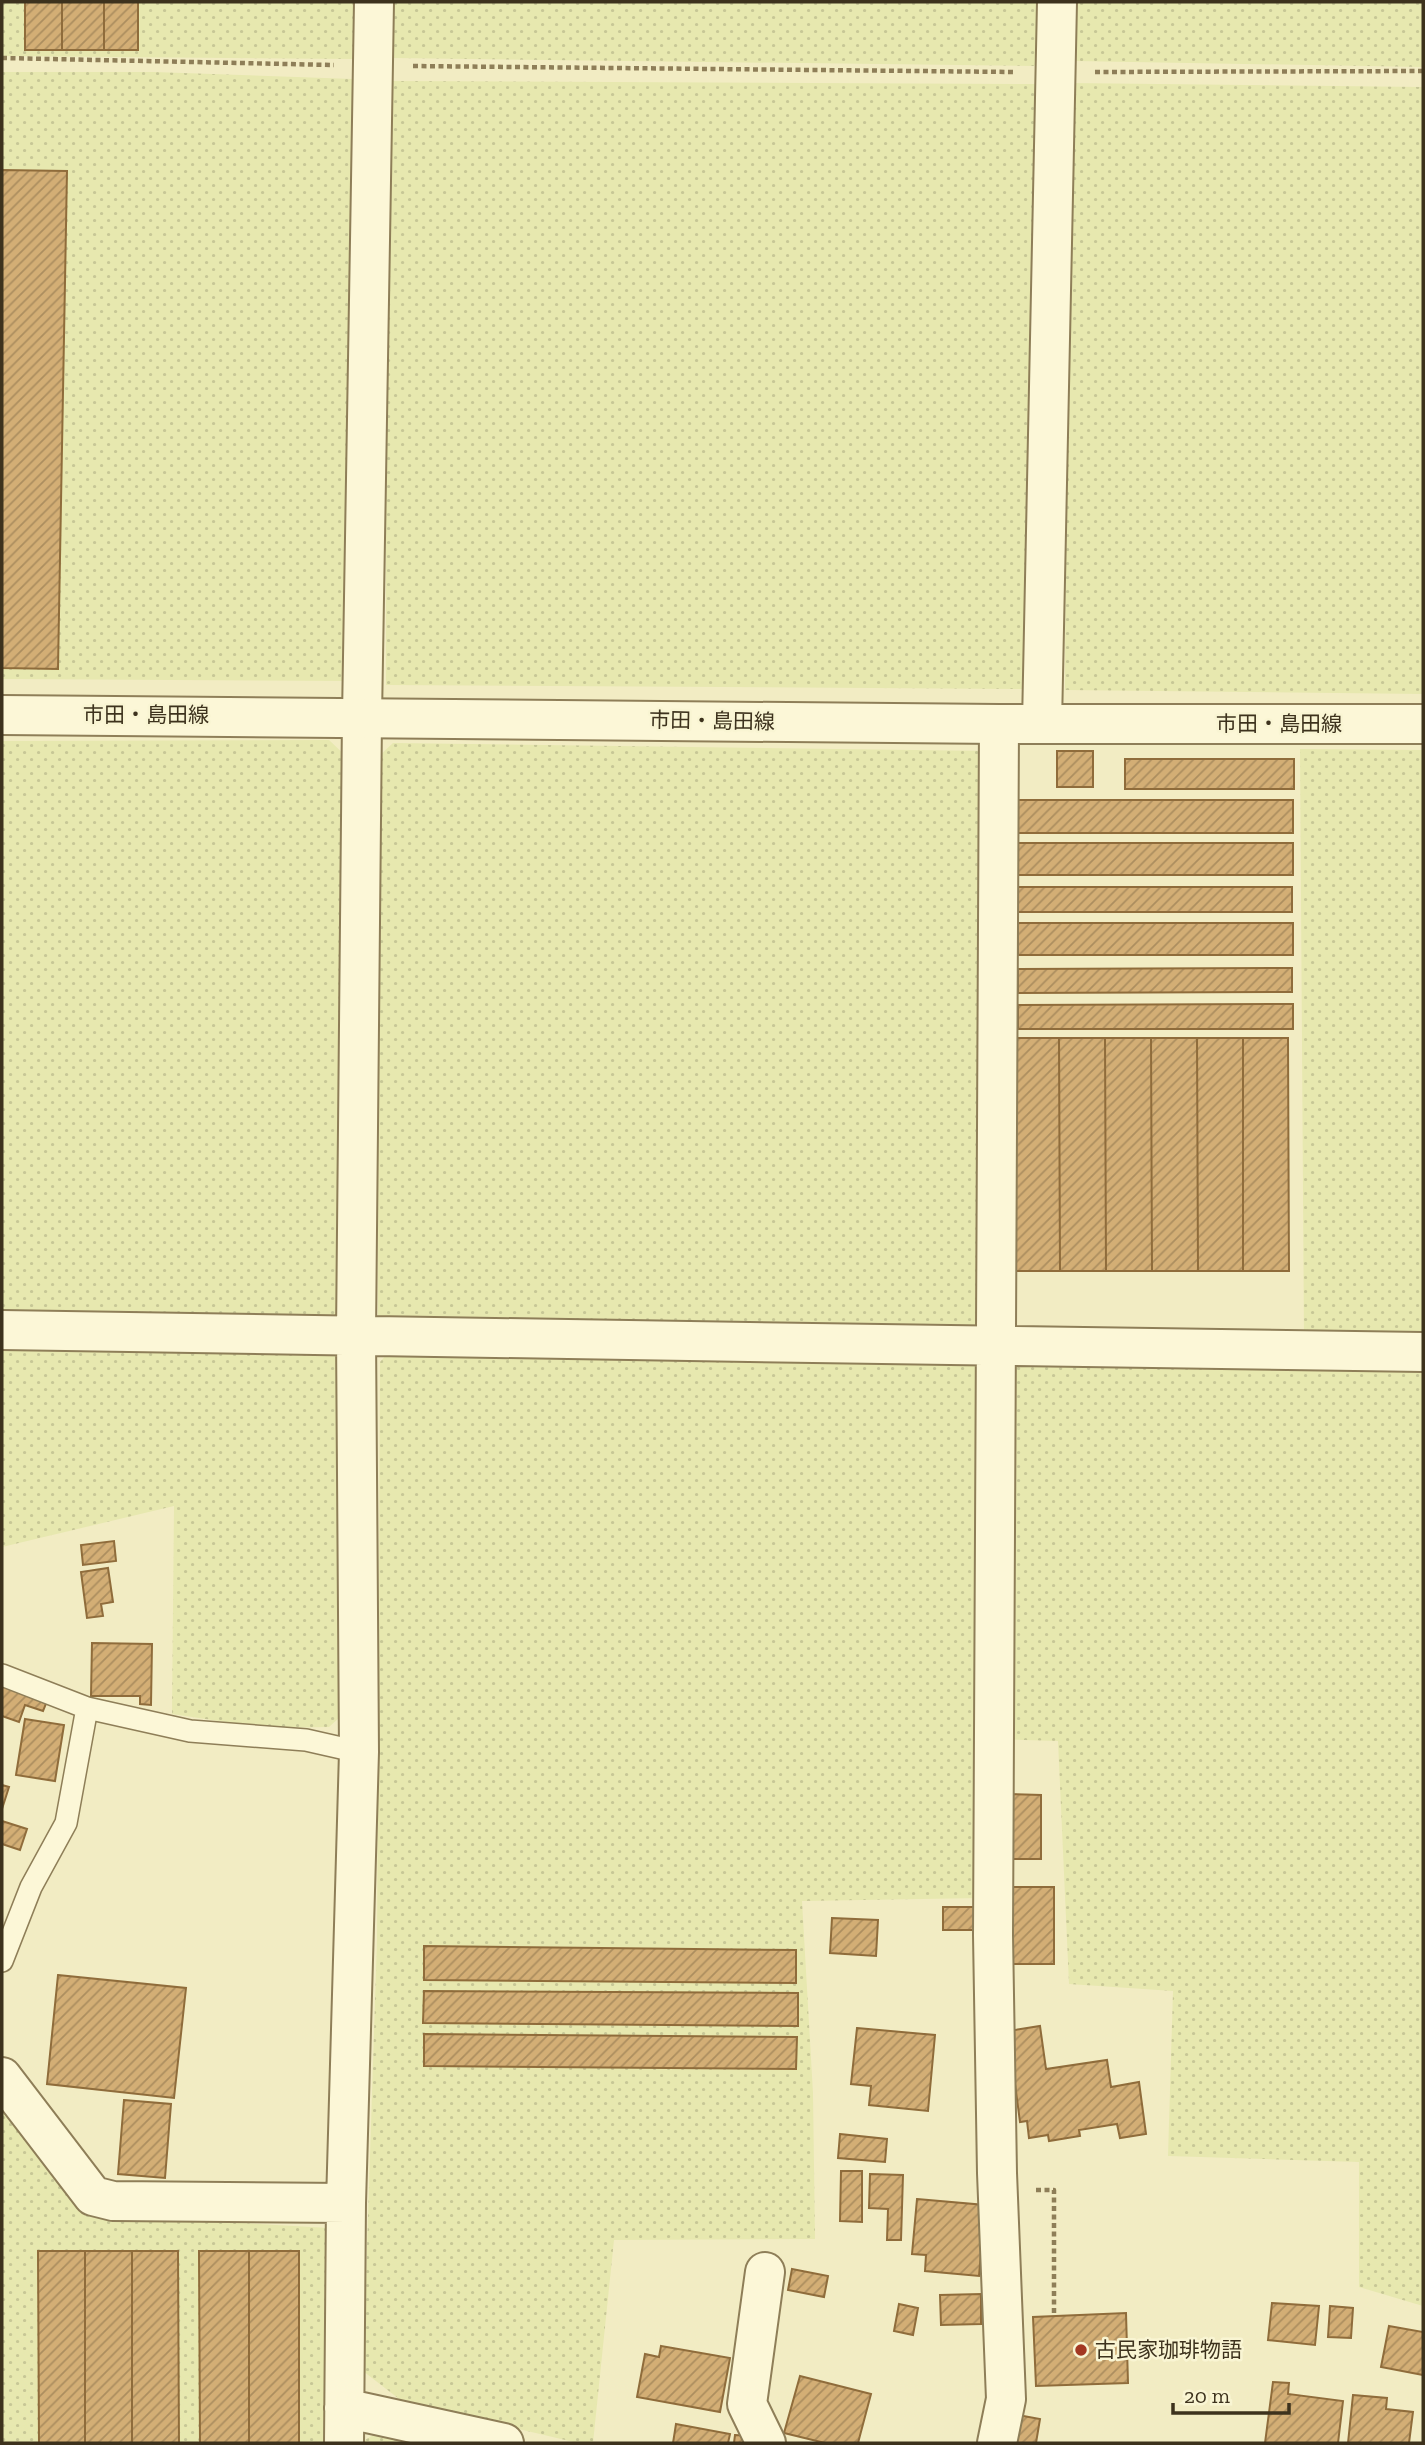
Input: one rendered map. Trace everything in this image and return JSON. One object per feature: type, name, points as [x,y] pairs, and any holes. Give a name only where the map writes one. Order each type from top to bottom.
[{"type":"street","points":[[374,2],[362,717],[356,1334],[359,1752],[346,2203],[344,2425],[504,2443]]},
{"type":"street","points":[[1042,724],[1057,2]]},
{"type":"street","name":"市田・島田線","points":[[2,715],[999,724],[1423,724]]},
{"type":"street","points":[[997,2443],[1006,2399],[997,2172],[993,1936],[999,724]]},
{"type":"street","points":[[2,1330],[356,1334],[996,1348],[1423,1352]]},
{"type":"street","points":[[2,2077],[93,2196],[113,2201],[346,2203]]},
{"type":"street","points":[[765,2272],[747,2404],[766,2443]]},
{"type":"lane","points":[[2,1675],[87,1708],[190,1731],[306,1740],[359,1752]]},
{"type":"lane","points":[[2,1961],[31,1887],[66,1823],[87,1708]]},
{"type":"path","points":[[2,58],[373,66],[1057,72],[1423,71]]},
{"type":"path","points":[[1052,2212],[1054,2315]]},
{"type":"green space","points":[[2,2],[357,2],[356,59],[2,56]]},
{"type":"green space","points":[[393,2],[1043,2],[1042,58],[1034,66],[393,58]]},
{"type":"green space","points":[[1071,2],[1423,2],[1423,67],[1076,61],[1070,54]]},
{"type":"green space","points":[[2,72],[154,72],[353,79],[349,681],[2,679]]},
{"type":"green space","points":[[386,81],[1041,84],[1034,689],[386,685]]},
{"type":"green space","points":[[1068,83],[1423,87],[1423,694],[1065,690]]},
{"type":"green space","points":[[329,740],[348,758],[340,1331],[2,1327],[2,741]]},
{"type":"green space","points":[[393,743],[991,751],[986,1327],[378,1329],[379,756]]},
{"type":"green space","points":[[1300,749],[1423,750],[1423,1342],[1304,1342]]},
{"type":"green space","points":[[2,1349],[341,1356],[340,1717],[329,1727],[266,1728],[172,1714],[174,1506],[2,1547]]},
{"type":"green space","points":[[388,1353],[977,1356],[983,1898],[802,1901],[813,2093],[815,2239],[614,2240],[593,2443],[578,2443],[403,2402],[363,2371],[377,1940],[380,1362]]},
{"type":"green space","points":[[1007,1364],[1423,1367],[1423,2306],[1359,2287],[1359,2162],[1168,2156],[1173,1991],[1069,1984],[1058,1741],[995,1739]]},
{"type":"green space","points":[[2,2103],[84,2214],[329,2228],[327,2443],[2,2443]]},
{"type":"green space","points":[[380,2431],[435,2443],[360,2443]]},
{"type":"building","points":[[25,2],[62,2],[62,50],[25,50]]},
{"type":"building","points":[[62,2],[104,2],[104,50],[62,50]]},
{"type":"building","points":[[104,2],[138,2],[138,50],[104,50]]},
{"type":"building","points":[[2,170],[67,171],[58,669],[2,668]]},
{"type":"building","points":[[1057,751],[1093,751],[1093,787],[1057,787]]},
{"type":"building","points":[[1125,759],[1294,759],[1294,789],[1125,789]]},
{"type":"building","points":[[1018,800],[1293,800],[1293,833],[1018,833]]},
{"type":"building","points":[[1018,843],[1293,843],[1293,875],[1018,875]]},
{"type":"building","points":[[1018,887],[1292,887],[1292,912],[1018,912]]},
{"type":"building","points":[[1018,923],[1293,923],[1293,955],[1018,955]]},
{"type":"building","points":[[1292,968],[1292,992],[1018,993],[1018,969]]},
{"type":"building","points":[[1293,1004],[1293,1029],[1018,1029],[1018,1005]]},
{"type":"building","points":[[1014,1038],[1059,1038],[1060,1271],[1014,1271]]},
{"type":"building","points":[[1059,1038],[1105,1038],[1106,1271],[1060,1271]]},
{"type":"building","points":[[1105,1038],[1151,1038],[1152,1271],[1106,1271]]},
{"type":"building","points":[[1151,1038],[1197,1038],[1198,1271],[1152,1271]]},
{"type":"building","points":[[1197,1038],[1243,1038],[1243,1271],[1198,1271]]},
{"type":"building","points":[[1243,1038],[1288,1038],[1289,1271],[1243,1271]]},
{"type":"building","points":[[114,1541],[116,1561],[83,1565],[81,1545]]},
{"type":"building","points":[[108,1568],[113,1602],[101,1604],[103,1616],[87,1618],[81,1572]]},
{"type":"building","points":[[92,1643],[152,1644],[151,1705],[140,1704],[140,1696],[91,1696]]},
{"type":"building","points":[[2,1685],[47,1701],[43,1711],[25,1705],[19,1722],[2,1716]]},
{"type":"building","points":[[25,1719],[64,1725],[55,1781],[16,1775]]},
{"type":"building","points":[[2,1785],[9,1787],[2,1809]]},
{"type":"building","points":[[1005,1794],[1041,1795],[1041,1859],[1005,1859]]},
{"type":"building","points":[[2,1821],[27,1829],[20,1850],[2,1844]]},
{"type":"building","points":[[1009,1887],[1054,1887],[1054,1964],[1010,1964]]},
{"type":"building","points":[[943,1907],[980,1907],[980,1930],[943,1930]]},
{"type":"building","points":[[832,1918],[878,1920],[876,1956],[830,1953]]},
{"type":"building","points":[[424,1946],[796,1950],[796,1983],[424,1980]]},
{"type":"building","points":[[58,1975],[186,1988],[174,2098],[47,2084]]},
{"type":"building","points":[[424,1991],[798,1993],[798,2026],[423,2023]]},
{"type":"building","points":[[1040,2026],[1046,2069],[1107,2060],[1111,2087],[1139,2082],[1146,2134],[1120,2138],[1117,2124],[1079,2130],[1080,2136],[1049,2141],[1048,2135],[1029,2138],[1027,2121],[1020,2122],[1008,2031]]},
{"type":"building","points":[[857,2028],[935,2035],[928,2111],[869,2105],[871,2086],[851,2084]]},
{"type":"building","points":[[424,2034],[797,2037],[796,2069],[424,2066]]},
{"type":"building","points":[[124,2100],[171,2104],[165,2178],[118,2174]]},
{"type":"building","points":[[840,2134],[887,2139],[885,2162],[838,2158]]},
{"type":"building","points":[[841,2171],[862,2171],[862,2222],[840,2221]]},
{"type":"building","points":[[870,2174],[903,2175],[901,2240],[887,2240],[888,2209],[869,2208]]},
{"type":"building","points":[[917,2199],[985,2205],[979,2276],[925,2271],[926,2255],[912,2254]]},
{"type":"building","points":[[38,2251],[85,2251],[85,2443],[39,2443]]},
{"type":"building","points":[[85,2251],[132,2251],[132,2443],[85,2443]]},
{"type":"building","points":[[132,2251],[178,2251],[179,2443],[132,2443]]},
{"type":"building","points":[[199,2251],[249,2251],[249,2443],[200,2443]]},
{"type":"building","points":[[249,2251],[299,2251],[299,2443],[249,2443]]},
{"type":"building","points":[[792,2269],[828,2276],[824,2297],[788,2290]]},
{"type":"building","points":[[981,2294],[981,2324],[941,2325],[940,2295]]},
{"type":"building","points":[[1272,2303],[1319,2306],[1315,2345],[1268,2340]]},
{"type":"building","points":[[899,2304],[918,2308],[913,2335],[894,2331]]},
{"type":"building","points":[[1330,2306],[1353,2308],[1351,2338],[1328,2337]]},
{"type":"building","name":"古民家珈琲物語","points":[[1126,2313],[1128,2383],[1036,2386],[1033,2317]]},
{"type":"building","points":[[1389,2326],[1423,2332],[1423,2375],[1381,2367]]},
{"type":"building","points":[[661,2346],[730,2358],[720,2412],[637,2397],[645,2354],[659,2357]]},
{"type":"building","points":[[800,2376],[871,2394],[858,2443],[825,2443],[784,2433]]},
{"type":"building","points":[[1273,2382],[1289,2383],[1288,2394],[1343,2401],[1338,2443],[1265,2443]]},
{"type":"building","points":[[1353,2395],[1387,2398],[1386,2409],[1413,2412],[1409,2443],[1348,2443]]},
{"type":"building","points":[[1018,2415],[1040,2419],[1036,2443],[1013,2443]]},
{"type":"building","points":[[676,2424],[730,2434],[728,2443],[673,2443]]},
{"type":"building","points":[[735,2435],[748,2436],[748,2443],[734,2443]]},
{"type":"place","name":"古民家珈琲物語","points":[[1081,2350]]}]
